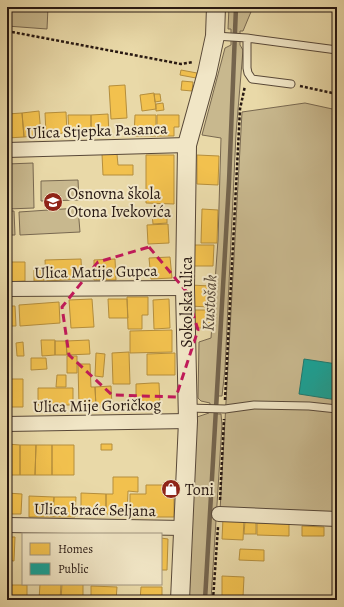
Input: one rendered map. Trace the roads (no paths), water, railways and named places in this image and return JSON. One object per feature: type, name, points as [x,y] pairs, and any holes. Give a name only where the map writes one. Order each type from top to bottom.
[{"type":"street","name":"Sokolska ulica","points":[[180,600],[188,414],[185,288],[187,145],[220,36],[216,7]]},
{"type":"street","name":"Ulica Stjepka Pasanca","points":[[7,150],[187,145]]},
{"type":"street","name":"Ulica Matije Gupca","points":[[7,289],[185,288]]},
{"type":"street","name":"Ulica Mije Goričkog","points":[[7,424],[188,414]]},
{"type":"street","points":[[219,514],[337,519]]},
{"type":"street","name":"Ulica braće Seljana","points":[[7,525],[183,528]]},
{"type":"lane","points":[[220,36],[337,50]]},
{"type":"lane","points":[[245,38],[248,73],[252,79],[291,84]]},
{"type":"lane","points":[[188,414],[206,408],[223,409],[254,405],[308,406],[337,409]]},
{"type":"waterway","name":"Kustošak","points":[[205,600],[229,182],[236,7]]},
{"type":"place","name":"Osnovna škola Otona Ivekovića","points":[[53,202]]},
{"type":"place","name":"Toni","points":[[171,489]]}]
